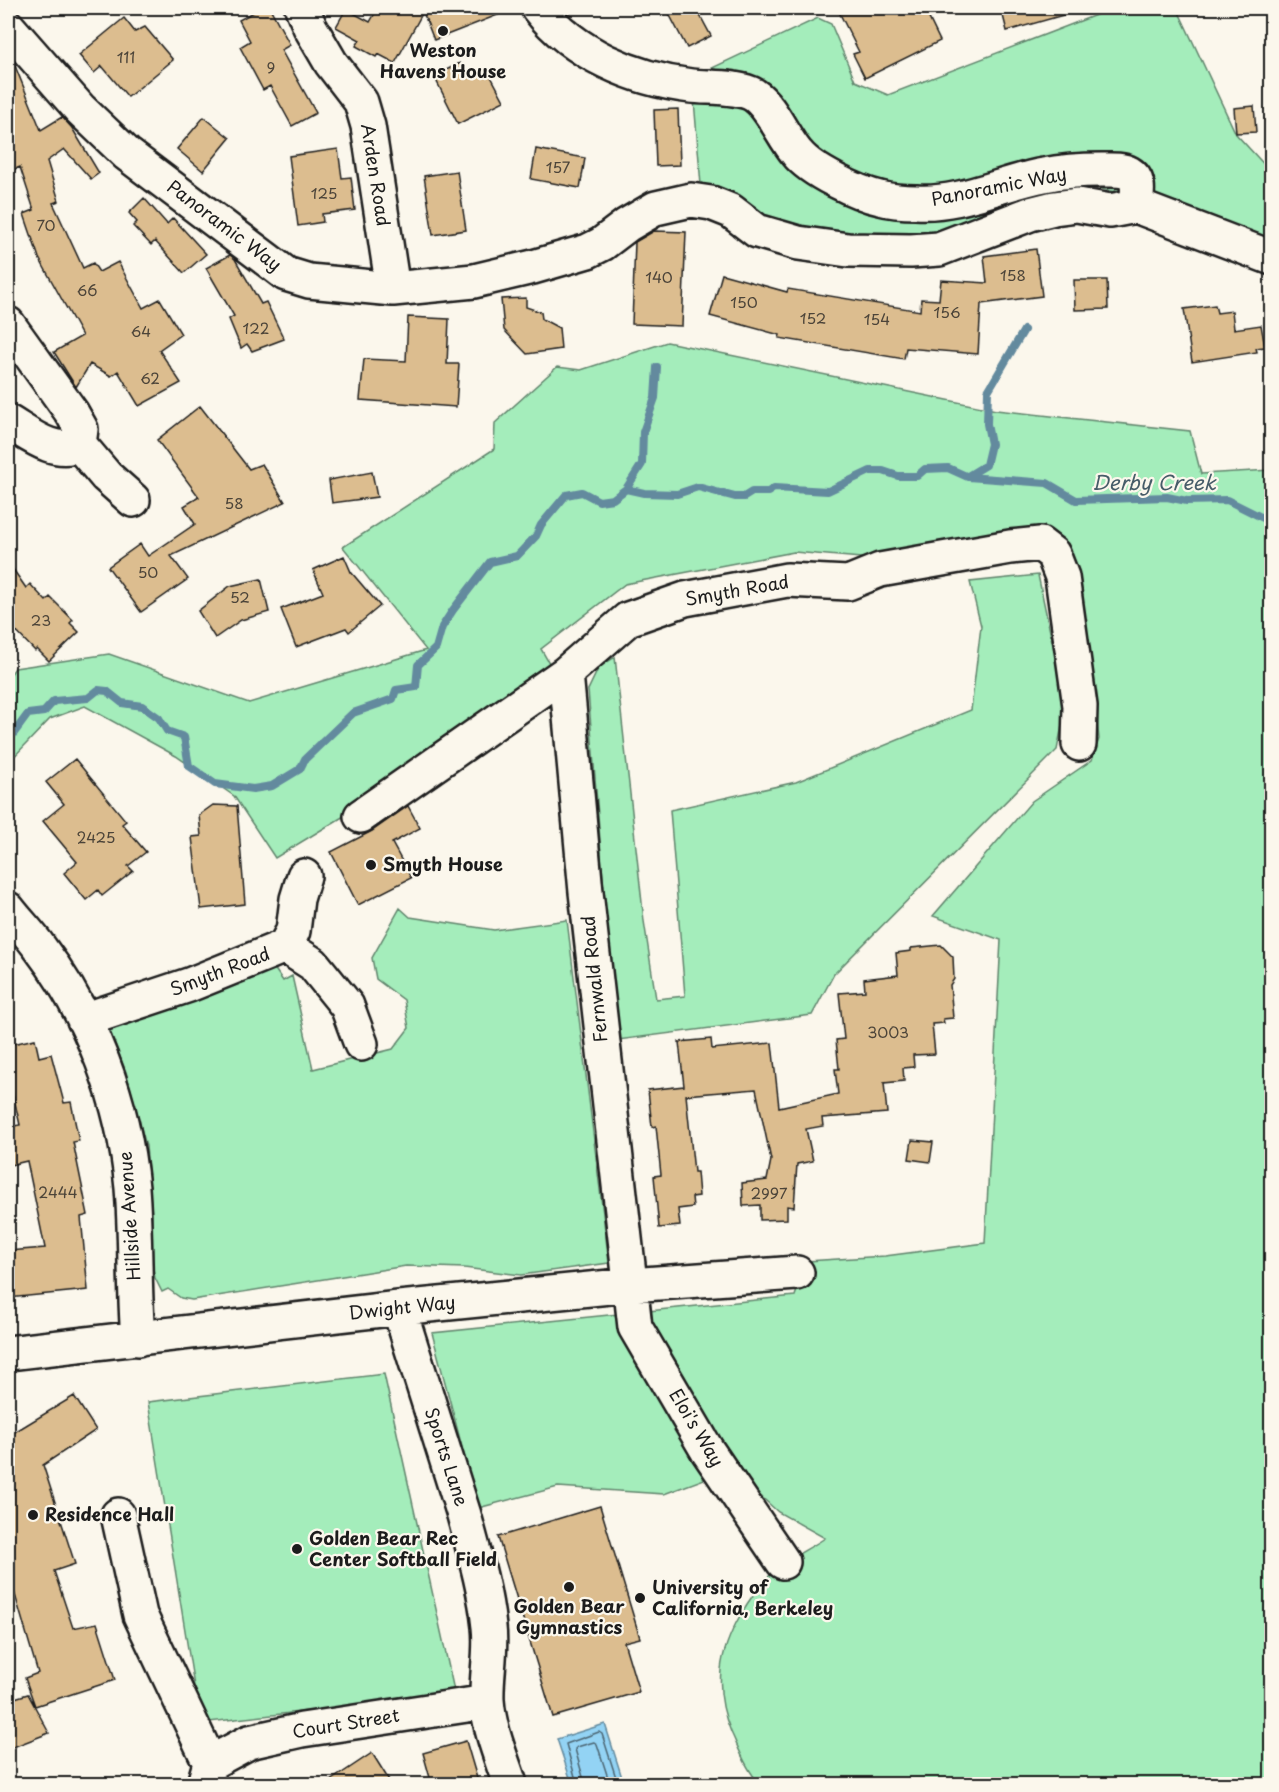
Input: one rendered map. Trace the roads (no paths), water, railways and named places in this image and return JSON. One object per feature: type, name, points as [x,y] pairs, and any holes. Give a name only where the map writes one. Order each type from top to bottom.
[{"type":"street","name":"Arden Road","points":[[302,8],[331,63],[360,102],[366,118],[393,289]]},
{"type":"street","name":"Panoramic Way","points":[[8,27],[80,109],[127,154],[286,274],[309,281],[393,289],[474,281],[588,251],[656,208],[691,200],[711,203],[731,211],[757,231],[798,243],[848,250],[911,251],[939,249],[1030,214],[1054,208],[1077,205],[1110,211],[1136,206],[1138,186],[1134,178],[1128,172],[1112,170],[1044,175],[951,200],[917,203],[879,198],[843,184],[819,171],[798,155],[766,106],[753,95],[739,90],[674,84],[624,69],[574,43],[550,23],[538,8]]},
{"type":"street","points":[[1136,206],[1272,258]]},
{"type":"street","points":[[8,324],[72,413],[81,429],[79,444],[106,476],[133,500]]},
{"type":"street","points":[[8,422],[53,448],[70,448],[79,444]]},
{"type":"street","name":"Smyth Road","points":[[361,816],[566,673],[628,619],[684,599],[787,580],[848,583],[880,570],[1010,547],[1040,544],[1053,554],[1062,577],[1080,706],[1079,744]]},
{"type":"street","name":"Fernwald Road","points":[[566,673],[586,892],[630,1285]]},
{"type":"street","name":"Smyth Road","points":[[84,1020],[189,985],[285,946],[294,931],[297,899],[304,876]]},
{"type":"street","name":"Hillside Avenue","points":[[8,909],[40,948],[64,984],[84,1020],[113,1089],[125,1140],[132,1188],[138,1339]]},
{"type":"street","points":[[285,946],[313,964],[347,1005],[361,1044]]},
{"type":"street","name":"Dwight Way","points":[[8,1353],[399,1308],[630,1285],[797,1273]]},
{"type":"street","name":"Eloi's Way","points":[[630,1285],[635,1327],[640,1338],[707,1450],[783,1562]]},
{"type":"street","name":"Sports Lane","points":[[399,1308],[464,1515],[486,1606],[490,1629],[487,1702],[490,1720],[510,1785]]},
{"type":"street","points":[[118,1515],[140,1615],[207,1774]]},
{"type":"street","name":"Court Street","points":[[207,1774],[249,1742],[302,1730],[487,1702]]},
{"type":"water","points":[[605,1724],[624,1784],[572,1784],[557,1739]]},
{"type":"waterway","points":[[968,476],[986,465],[991,444],[987,424],[988,391],[1024,330]]},
{"type":"waterway","points":[[626,489],[642,464],[643,432],[655,398],[657,367]]},
{"type":"waterway","name":"Derby Creek","points":[[8,741],[28,714],[44,712],[54,701],[88,698],[98,690],[107,691],[122,703],[142,706],[159,718],[167,731],[184,737],[189,766],[215,784],[253,789],[272,786],[300,769],[305,759],[353,713],[393,699],[396,690],[416,687],[418,665],[436,648],[442,627],[490,562],[517,556],[536,536],[541,525],[566,495],[582,492],[599,501],[613,499],[626,489],[644,493],[677,494],[698,487],[735,497],[744,497],[752,492],[768,492],[774,488],[828,491],[870,471],[883,471],[898,476],[917,476],[925,469],[948,468],[968,477],[1047,483],[1076,500],[1167,497],[1187,501],[1227,500],[1263,518],[1272,515]]},
{"type":"place","name":"Weston Havens House","points":[[443,31]]},
{"type":"place","name":"Smyth House","points":[[371,865]]},
{"type":"place","name":"Residence Hall","points":[[33,1515]]},
{"type":"place","name":"Golden Bear Rec Center Softball Field","points":[[297,1549]]},
{"type":"place","name":"Golden Bear Gymnastics","points":[[569,1587]]},
{"type":"place","name":"University of California, Berkeley","points":[[640,1598]]}]
